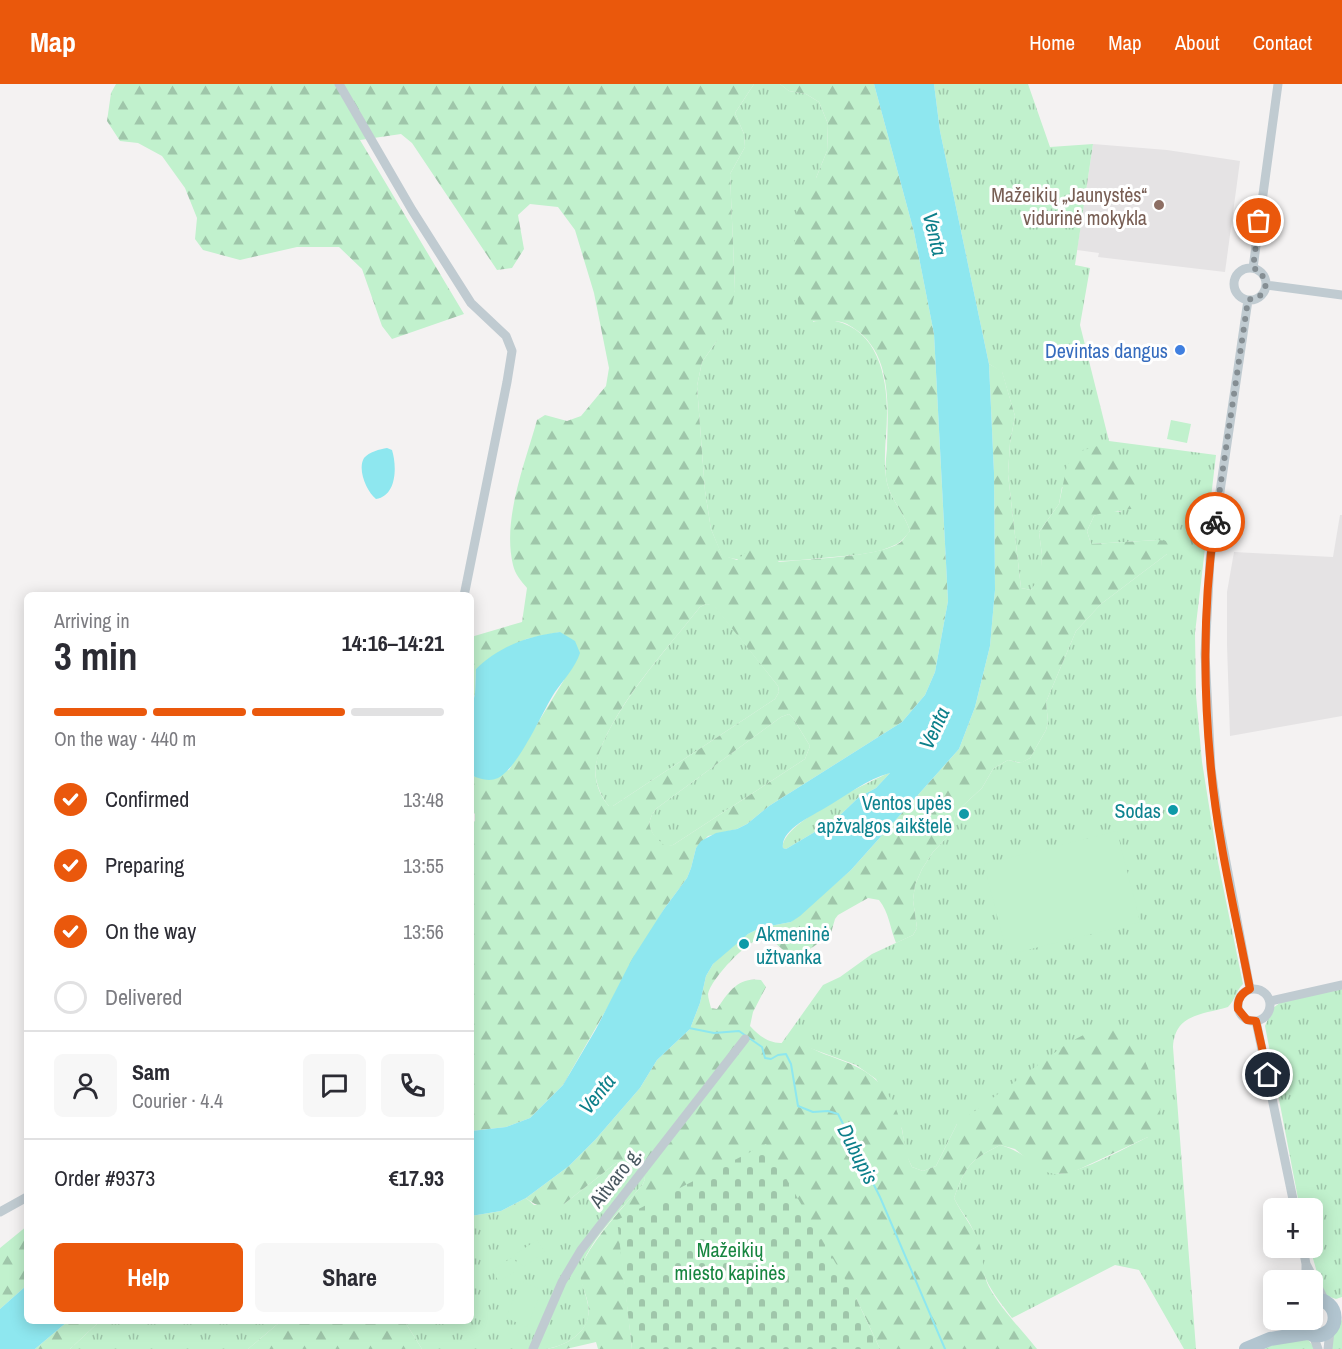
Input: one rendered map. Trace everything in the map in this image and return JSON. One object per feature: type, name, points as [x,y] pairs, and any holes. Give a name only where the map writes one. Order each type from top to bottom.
[{"type":"main road","points":[[1308,1330],[1322,1336],[1336,1322],[1335,1311],[1327,1301]]},
{"type":"main road","points":[[1269,1339],[1280,1330]]},
{"type":"main road","points":[[1246,1349],[1269,1339],[1302,1330]]},
{"type":"street","points":[[339,84],[412,210],[471,303],[484,318],[501,329],[512,351],[465,592]]},
{"type":"street","points":[[1253,268],[1278,84]]},
{"type":"street","points":[[1253,268],[1261,272],[1266,285],[1260,296],[1248,300],[1236,293],[1234,280],[1243,269],[1253,268]]},
{"type":"street","points":[[1266,285],[1342,295]]},
{"type":"street","points":[[1248,300],[1210,560],[1205,654],[1212,780],[1250,989]]},
{"type":"street","points":[[1270,1001],[1342,985]]},
{"type":"street","points":[[1250,989],[1264,993],[1270,1001],[1269,1012],[1256,1021],[1247,1020],[1238,1009],[1242,994],[1250,989]]},
{"type":"street","points":[[1256,1021],[1293,1198]]},
{"type":"street","name":"Aitvaro g.","points":[[533,1349],[562,1282],[580,1250],[745,1039]]},
{"type":"street","points":[[0,1212],[24,1199]]},
{"type":"street","points":[[1305,1258],[1306,1270]]},
{"type":"street","points":[[1306,1264],[1327,1301]]},
{"type":"street","points":[[1328,1349],[1336,1322]]},
{"type":"street","points":[[1307,1330],[1318,1349]]},
{"type":"shaded area","name":"Mažeikių „Jaunystės“ vidurinė mokykla","points":[[1093,144],[1167,150],[1240,161],[1225,272],[1098,257],[1099,253],[1077,250]]},
{"type":"shaded area","points":[[1340,515],[1342,515],[1342,716],[1230,736],[1227,592],[1234,552],[1333,557]]},
{"type":"green space","points":[[116,84],[754,84],[735,113],[744,134],[745,147],[730,174],[735,290],[730,318],[702,362],[697,386],[705,491],[711,529],[722,555],[737,560],[749,550],[765,550],[779,562],[843,557],[877,551],[901,542],[910,531],[887,484],[887,399],[881,366],[875,351],[865,338],[846,324],[835,321],[817,322],[800,314],[793,266],[797,212],[816,178],[827,151],[828,124],[819,102],[806,94],[789,91],[780,84],[874,84],[914,232],[934,334],[948,601],[935,672],[925,695],[902,722],[769,806],[747,824],[737,829],[708,836],[696,848],[687,878],[664,909],[563,1085],[530,1118],[506,1127],[474,1131],[474,776],[509,770],[564,680],[560,632],[526,639],[476,669],[474,698],[474,636],[522,622],[527,588],[513,565],[510,529],[516,492],[537,420],[545,415],[567,421],[581,416],[606,386],[609,368],[594,293],[575,230],[558,207],[530,204],[518,215],[524,249],[512,268],[497,270],[412,143],[401,134],[360,140],[464,314],[392,339],[382,326],[362,269],[339,247],[297,247],[240,260],[203,250],[195,239],[197,218],[185,188],[162,156],[138,143],[120,141],[107,121],[111,93]],"holes":[[[706,604],[714,606],[778,686],[779,692],[775,699],[613,806],[609,806],[600,792],[595,775],[596,764],[613,723],[640,682],[700,607]],[[789,714],[810,746],[805,759],[673,845],[665,846],[656,837],[650,828],[650,819],[657,808],[781,717]]]},
{"type":"green space","points":[[754,84],[780,84],[789,91],[806,94],[819,102],[828,124],[827,151],[816,178],[813,322],[835,321],[861,334],[877,356],[882,370],[887,421],[885,461],[887,484],[910,531],[899,543],[882,550],[805,560],[750,561],[722,556],[711,529],[705,491],[697,386],[702,362],[716,342],[735,290],[730,174],[745,147],[744,134],[735,113]]},
{"type":"green space","points":[[934,84],[1028,84],[1050,147],[1093,144],[1075,265],[1090,268],[1080,325],[1109,441],[1216,455],[1195,633],[1196,695],[1202,762],[1218,862],[1243,984],[1228,1007],[1199,1014],[1184,1022],[1175,1036],[1173,1047],[1196,1349],[1184,1349],[1139,1270],[1115,1265],[1012,1318],[988,1283],[975,1235],[954,1198],[970,1165],[1000,1145],[1053,1173],[1061,1174],[1085,1167],[1148,1137],[957,1124],[936,1166],[923,1171],[912,1167],[906,1154],[902,1129],[876,1079],[856,1065],[807,1047],[781,1044],[823,985],[840,977],[872,954],[913,935],[917,928],[913,900],[915,885],[922,869],[933,852],[951,833],[956,812],[982,788],[993,769],[1008,760],[1020,763],[1030,758],[1046,730],[1048,722],[1046,702],[1076,631],[1101,604],[1167,554],[1158,540],[1091,544],[1087,531],[1094,516],[1106,510],[1122,512],[1062,487],[1059,504],[1039,532],[1042,555],[1041,577],[1031,590],[1021,588],[1008,474],[1015,416],[1002,372],[989,364],[940,131]]},
{"type":"green space","points":[[989,364],[1002,371],[1015,416],[1008,474],[1021,588],[1031,590],[1040,577],[1042,555],[1039,532],[1059,504],[1067,465],[1081,451],[1104,444],[1117,453],[1128,466],[1141,498],[1135,508],[1094,516],[1087,531],[1091,544],[1158,540],[1167,541],[1171,546],[1167,554],[1101,604],[1076,631],[1046,702],[1048,722],[1046,730],[1030,758],[1021,763],[1008,760],[993,769],[982,788],[956,812],[951,833],[933,852],[922,869],[915,885],[913,900],[917,928],[913,935],[896,943],[887,915],[879,900],[868,898],[838,915],[831,933],[802,953],[788,953],[766,938],[748,945],[716,979],[708,994],[709,999],[711,1008],[717,1009],[730,991],[740,983],[753,979],[761,980],[766,987],[753,1012],[750,1026],[772,1042],[809,1047],[858,1067],[873,1077],[886,1091],[896,1109],[912,1167],[923,1171],[936,1166],[957,1124],[1068,1043],[1093,1030],[1113,1026],[1134,1036],[1158,1097],[1160,1117],[1158,1126],[1148,1137],[1071,1173],[1055,1174],[1041,1171],[1015,1149],[1000,1145],[975,1160],[962,1178],[954,1198],[978,1239],[987,1282],[999,1303],[1037,1349],[880,1349],[856,1298],[618,1220],[632,1349],[598,1349],[596,1342],[566,1349],[546,1349],[563,1344],[583,1329],[589,1313],[580,1272],[581,1266],[604,1230],[645,1179],[634,1164],[622,1161],[616,1163],[564,1204],[544,1207],[526,1198],[569,1166],[595,1140],[640,1088],[657,1060],[690,1029],[700,1003],[706,976],[724,952],[760,928],[791,922],[851,870],[959,749],[975,707],[990,646],[995,590],[994,473]]},
{"type":"green space","points":[[1171,420],[1191,424],[1187,443],[1167,439]]},
{"type":"green space","points":[[706,604],[714,605],[778,686],[779,692],[775,699],[613,806],[609,806],[596,780],[596,764],[603,744],[625,703],[640,682],[700,607]]},
{"type":"green space","points":[[789,714],[810,746],[805,759],[673,845],[665,847],[650,829],[650,819],[657,808],[781,717]]},
{"type":"green space","points":[[891,772],[876,788],[859,797],[835,820],[786,849],[783,848],[786,838],[795,827],[810,816],[828,804]]},
{"type":"green space","points":[[1117,831],[1140,922],[1007,955],[984,864]]},
{"type":"green space","points":[[1342,988],[1342,1297],[1336,1299],[1327,1296],[1323,1289],[1323,1270],[1316,1270],[1313,1258],[1323,1258],[1323,1198],[1298,1198],[1265,1026],[1273,1008],[1281,1002]]},
{"type":"green space","name":"Mažeikių miesto kapinės","points":[[766,1144],[856,1298],[880,1349],[632,1349],[617,1220]]},
{"type":"green space","points":[[624,1160],[632,1162],[645,1179],[603,1230],[584,1260],[581,1277],[589,1314],[583,1329],[577,1335],[563,1344],[546,1349],[422,1349],[406,1324],[474,1324],[474,1216],[501,1211],[526,1198],[534,1205],[564,1204],[616,1163]]},
{"type":"green space","points":[[24,1228],[24,1288],[0,1309],[0,1248]]},
{"type":"green space","points":[[537,1240],[545,1252],[523,1267],[514,1255]]},
{"type":"green space","points":[[513,1257],[520,1268],[499,1282],[492,1270]]},
{"type":"green space","points":[[521,1281],[542,1290],[527,1327],[506,1318]]},
{"type":"green space","points":[[1342,1319],[1342,1349],[1331,1349],[1332,1339]]},
{"type":"green space","points":[[65,1324],[97,1324],[70,1349],[35,1349]]},
{"type":"green space","points":[[97,1324],[278,1324],[248,1349],[70,1349]]},
{"type":"green space","points":[[278,1324],[406,1324],[422,1349],[248,1349]]},
{"type":"green space","points":[[1307,1338],[1315,1349],[1264,1349],[1287,1339]]},
{"type":"water","name":"Venta","points":[[874,84],[934,84],[940,131],[989,364],[994,473],[995,590],[990,646],[975,707],[959,749],[851,870],[800,916],[791,922],[760,928],[748,934],[713,964],[706,976],[700,1003],[690,1029],[657,1060],[640,1088],[595,1140],[569,1166],[526,1198],[501,1211],[474,1216],[474,1131],[506,1127],[530,1118],[563,1085],[596,1029],[632,959],[687,878],[696,848],[701,841],[716,833],[737,829],[747,824],[769,806],[902,722],[925,695],[935,672],[948,601],[934,334],[914,232]],"holes":[[[890,773],[876,788],[859,797],[835,820],[786,849],[783,848],[786,835],[798,824],[865,784]]]},
{"type":"water","points":[[387,448],[392,450],[394,457],[394,479],[388,492],[376,499],[364,480],[362,463],[369,454]]},
{"type":"water","points":[[560,632],[575,641],[580,653],[578,658],[555,692],[514,763],[498,778],[484,780],[474,776],[476,669],[505,648],[537,636]]},
{"type":"water","points":[[24,1288],[24,1324],[65,1324],[35,1349],[0,1349],[0,1309]]},
{"type":"waterway","name":"Dubupis","points":[[689,1028],[714,1033],[739,1031],[762,1047],[765,1058],[771,1059],[786,1054],[791,1064],[798,1106],[813,1112],[828,1111],[838,1114],[880,1197],[945,1349]]},
{"type":"way so far","points":[[1215,522],[1248,300],[1260,296],[1266,285],[1261,272],[1253,268],[1259,221]]},
{"type":"place","name":"Mažeikių „Jaunystės“ vidurinė mokykla","points":[[1159,205]]},
{"type":"place","name":"Devintas dangus","points":[[1180,350]]},
{"type":"place","name":"Sodas","points":[[1173,810]]},
{"type":"place","name":"Ventos upės apžvalgos aikštelė","points":[[964,814]]},
{"type":"place","name":"Akmeninė užtvanka","points":[[744,944]]},
{"type":"route","points":[[1215,522],[1206,603],[1205,654],[1211,769],[1229,883],[1250,989],[1242,994],[1238,1009],[1247,1020],[1256,1021],[1268,1075]]}]
